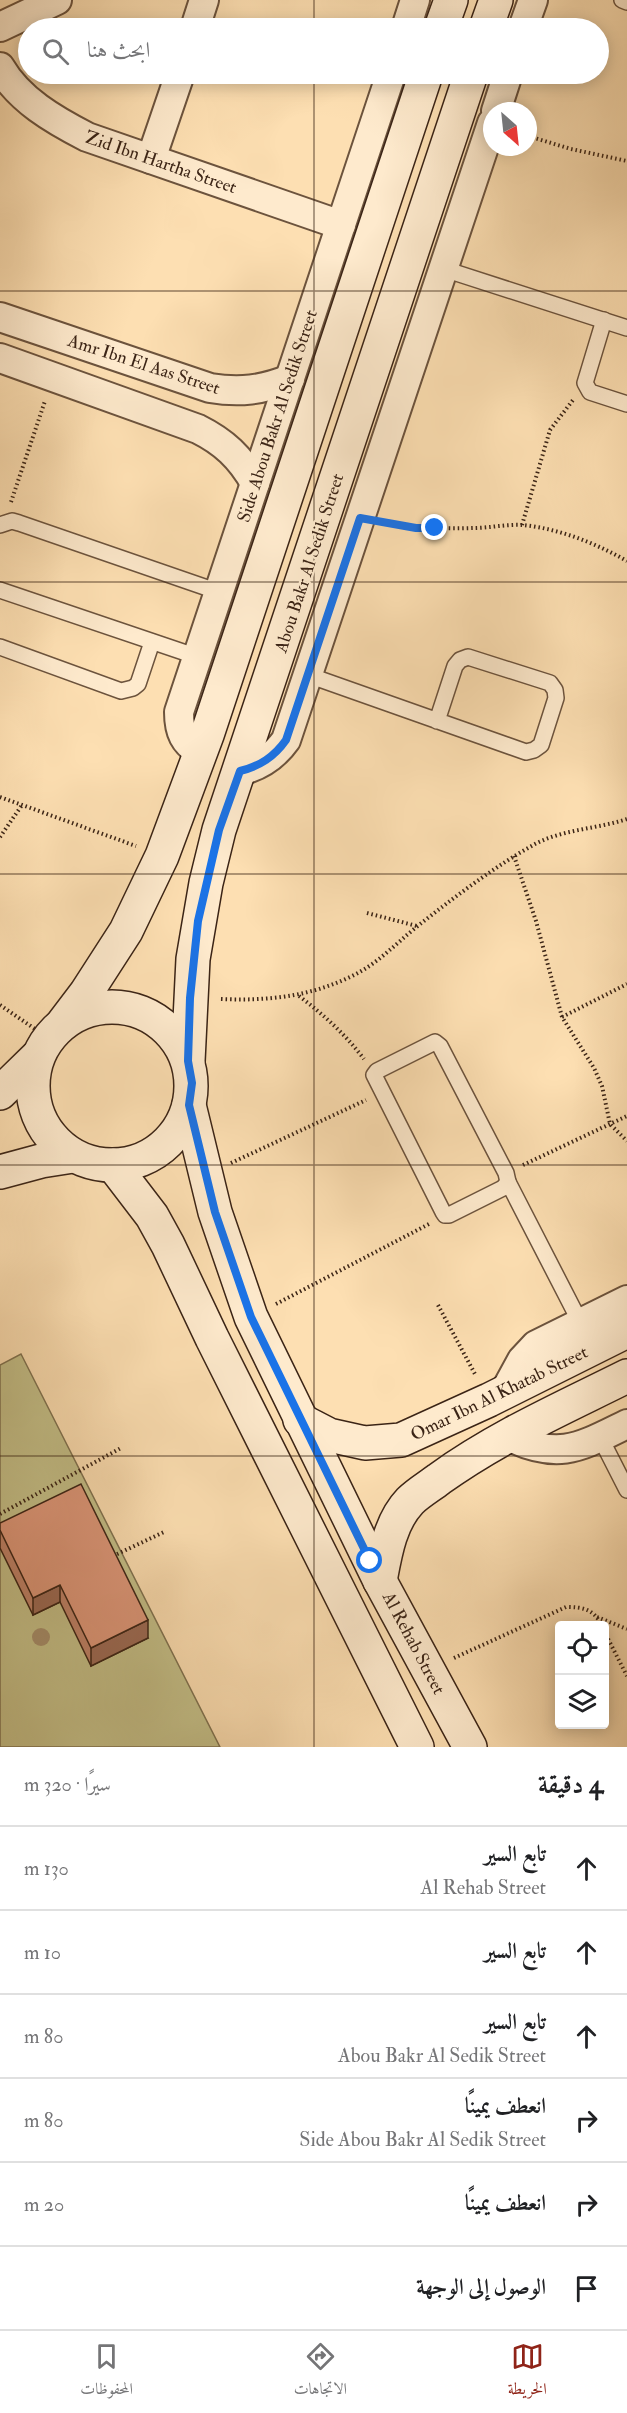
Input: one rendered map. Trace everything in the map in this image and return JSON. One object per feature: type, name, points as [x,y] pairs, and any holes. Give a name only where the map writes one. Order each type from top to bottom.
[{"type":"street","points":[[19,18],[57,0]]},
{"type":"street","points":[[198,18],[204,0]]},
{"type":"street","points":[[410,18],[416,0]]},
{"type":"street","points":[[445,18],[451,0]]},
{"type":"street","points":[[490,18],[496,0]]},
{"type":"street","points":[[527,18],[533,0]]},
{"type":"street","points":[[0,27],[18,18]]},
{"type":"street","name":"Zid Ibn Hartha Street","points":[[0,67],[26,98],[54,121],[87,137],[341,225]]},
{"type":"street","points":[[151,159],[177,84]]},
{"type":"street","name":"Side Abou Bakr Al Sedik Street","points":[[201,753],[187,741],[179,725],[179,712],[388,84]]},
{"type":"street","points":[[0,1094],[86,993],[121,939],[162,856],[201,753],[423,84]]},
{"type":"street","name":"Abou Bakr Al Sedik Street","points":[[188,1061],[193,959],[206,883],[219,830],[468,84]]},
{"type":"street","points":[[499,102],[505,84]]},
{"type":"street","points":[[240,771],[254,768],[277,752],[286,740],[483,150]]},
{"type":"street","name":"Amr Ibn El Aas Street","points":[[0,317],[210,388],[230,392],[251,391],[290,379]]},
{"type":"street","points":[[0,358],[198,429],[216,438],[232,450],[245,465],[255,483]]},
{"type":"street","points":[[121,1006],[150,1016],[174,1035],[188,1061],[192,1083],[189,1105],[182,1124],[169,1141],[153,1154],[134,1162],[113,1165],[93,1163],[73,1156],[55,1142],[41,1124],[33,1102],[32,1080],[49,1039],[91,1009],[121,1006]]},
{"type":"street","name":"Al Rehab Street","points":[[189,1105],[205,1176],[226,1247],[251,1317],[380,1581],[470,1747]]},
{"type":"street","points":[[0,1172],[41,1161],[73,1156]]},
{"type":"street","points":[[113,1165],[152,1216],[168,1245],[212,1338],[417,1747]]},
{"type":"street","points":[[497,1396],[522,1360],[536,1345],[627,1300]]},
{"type":"street","name":"Omar Ibn Al Khatab Street","points":[[300,1420],[329,1435],[365,1443],[401,1440],[497,1396],[627,1331]]},
{"type":"street","points":[[380,1581],[386,1550],[395,1526],[410,1501],[460,1464],[508,1436],[627,1376]]},
{"type":"street","points":[[508,1436],[531,1447],[555,1450],[578,1447],[627,1424]]},
{"type":"lane","points":[[622,0],[627,2]]},
{"type":"lane","points":[[444,269],[627,328]]},
{"type":"lane","points":[[604,320],[585,383],[590,392],[627,404]]},
{"type":"lane","points":[[2,523],[19,523],[219,592]]},
{"type":"lane","points":[[0,590],[198,657]]},
{"type":"lane","points":[[0,647],[121,691],[138,684],[152,642]]},
{"type":"lane","points":[[308,675],[437,721],[526,752],[541,745],[556,698],[555,690],[550,683],[468,657],[460,660],[455,666],[437,721]]},
{"type":"lane","points":[[507,1178],[503,1188],[445,1215],[382,1092],[375,1075],[376,1071],[437,1042],[507,1178],[581,1324]]},
{"type":"lane","points":[[600,1437],[627,1490]]},
{"type":"path","points":[[537,139],[627,161]]},
{"type":"path","points":[[2,523],[53,377]]},
{"type":"path","points":[[522,525],[550,430],[572,400],[587,388]]},
{"type":"path","points":[[360,518],[416,528],[522,525],[560,532],[597,544],[627,561]]},
{"type":"path","points":[[0,797],[162,856]]},
{"type":"path","points":[[0,837],[22,805]]},
{"type":"path","points":[[190,998],[252,1000],[298,995],[333,984],[375,963],[417,926],[514,856],[537,843],[562,833],[627,819]]},
{"type":"path","points":[[514,856],[536,921],[562,1017],[594,1068],[602,1086],[610,1124],[627,1141]]},
{"type":"path","points":[[367,913],[417,926]]},
{"type":"path","points":[[562,1017],[627,984]]},
{"type":"path","points":[[298,995],[353,1044],[375,1075]]},
{"type":"path","points":[[0,1005],[49,1039]]},
{"type":"path","points":[[205,1176],[382,1092]]},
{"type":"path","points":[[507,1178],[627,1116]]},
{"type":"path","points":[[251,1317],[445,1215]]},
{"type":"path","points":[[438,1305],[497,1396]]},
{"type":"path","points":[[0,1514],[121,1448]]},
{"type":"path","points":[[109,1558],[164,1532]]},
{"type":"path","points":[[428,1670],[566,1607],[585,1607],[597,1617],[627,1629]]},
{"type":"path","points":[[597,1617],[599,1621]]},
{"type":"path","points":[[609,1641],[627,1676]]},
{"type":"shaded area","points":[[21,1354],[220,1747],[0,1747],[0,1365]]},
{"type":"building","points":[[81,1484],[148,1620],[91,1648],[60,1585],[33,1598],[0,1530],[0,1523]]},
{"type":"route","points":[[370,1561],[251,1317],[226,1247],[202,1166],[189,1105],[192,1083],[188,1061],[190,998],[198,921],[219,830],[240,771],[254,768],[266,761],[286,740],[360,518],[416,528],[435,528]]}]
